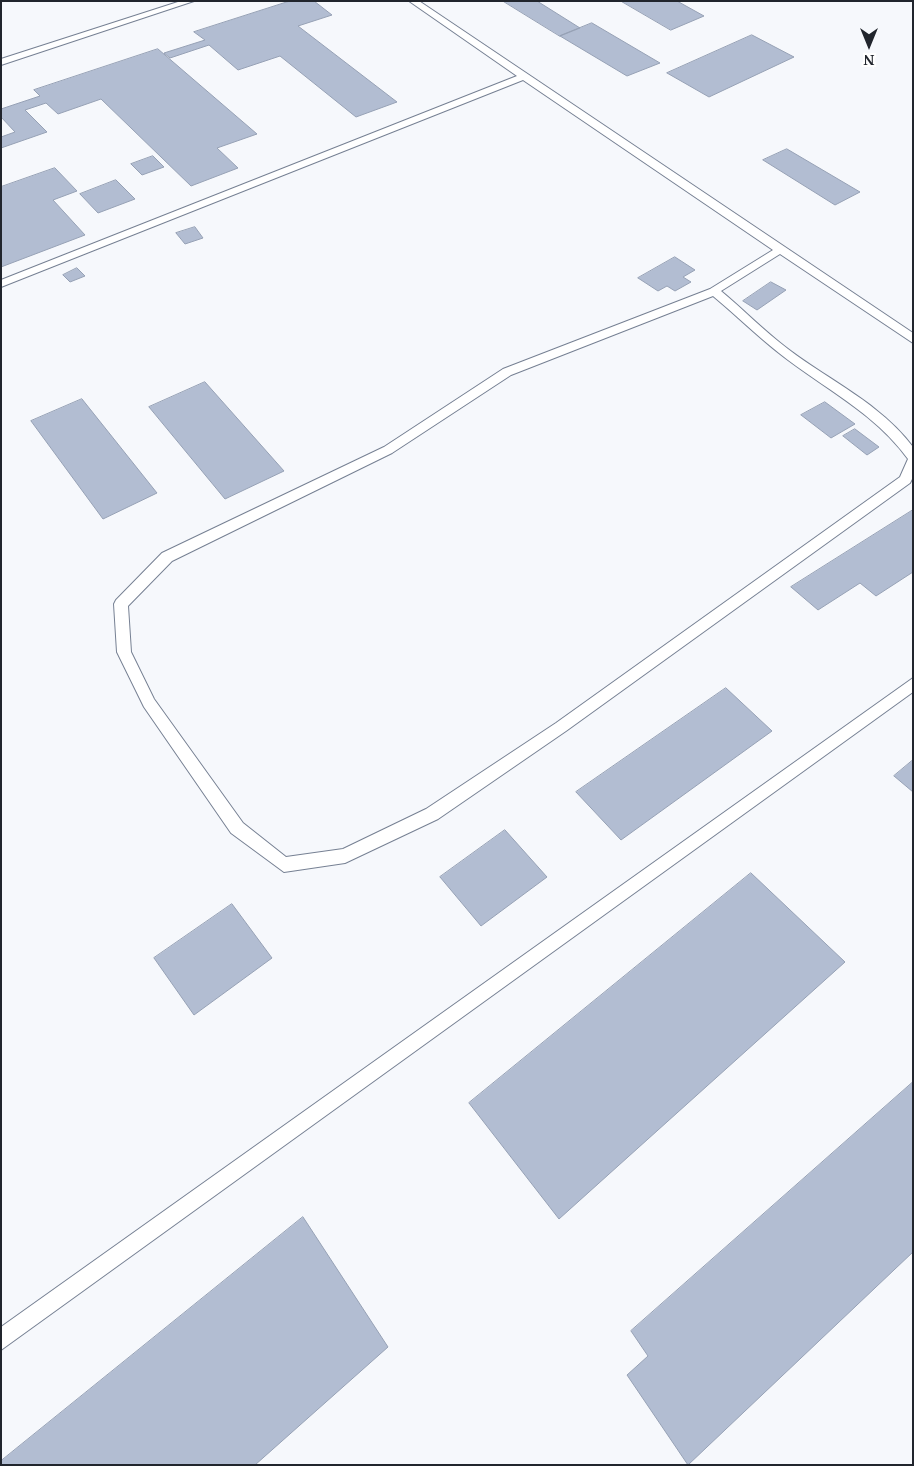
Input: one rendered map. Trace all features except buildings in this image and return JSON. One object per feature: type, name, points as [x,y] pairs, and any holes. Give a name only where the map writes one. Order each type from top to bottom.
[{"type":"lane","points":[[1,62],[190,1]]},
{"type":"lane","points":[[412,1],[913,339]]},
{"type":"lane","points":[[1,284],[522,77]]},
{"type":"lane","points":[[780,250],[714,291],[507,372],[388,450],[167,557],[121,604],[124,652],[149,703],[237,828],[284,865],[346,856],[432,814],[561,726],[905,480],[913,461]]},
{"type":"lane","points":[[714,291],[783,351],[870,413],[902,439],[913,457]]},
{"type":"lane","points":[[1,1340],[913,684]]}]
